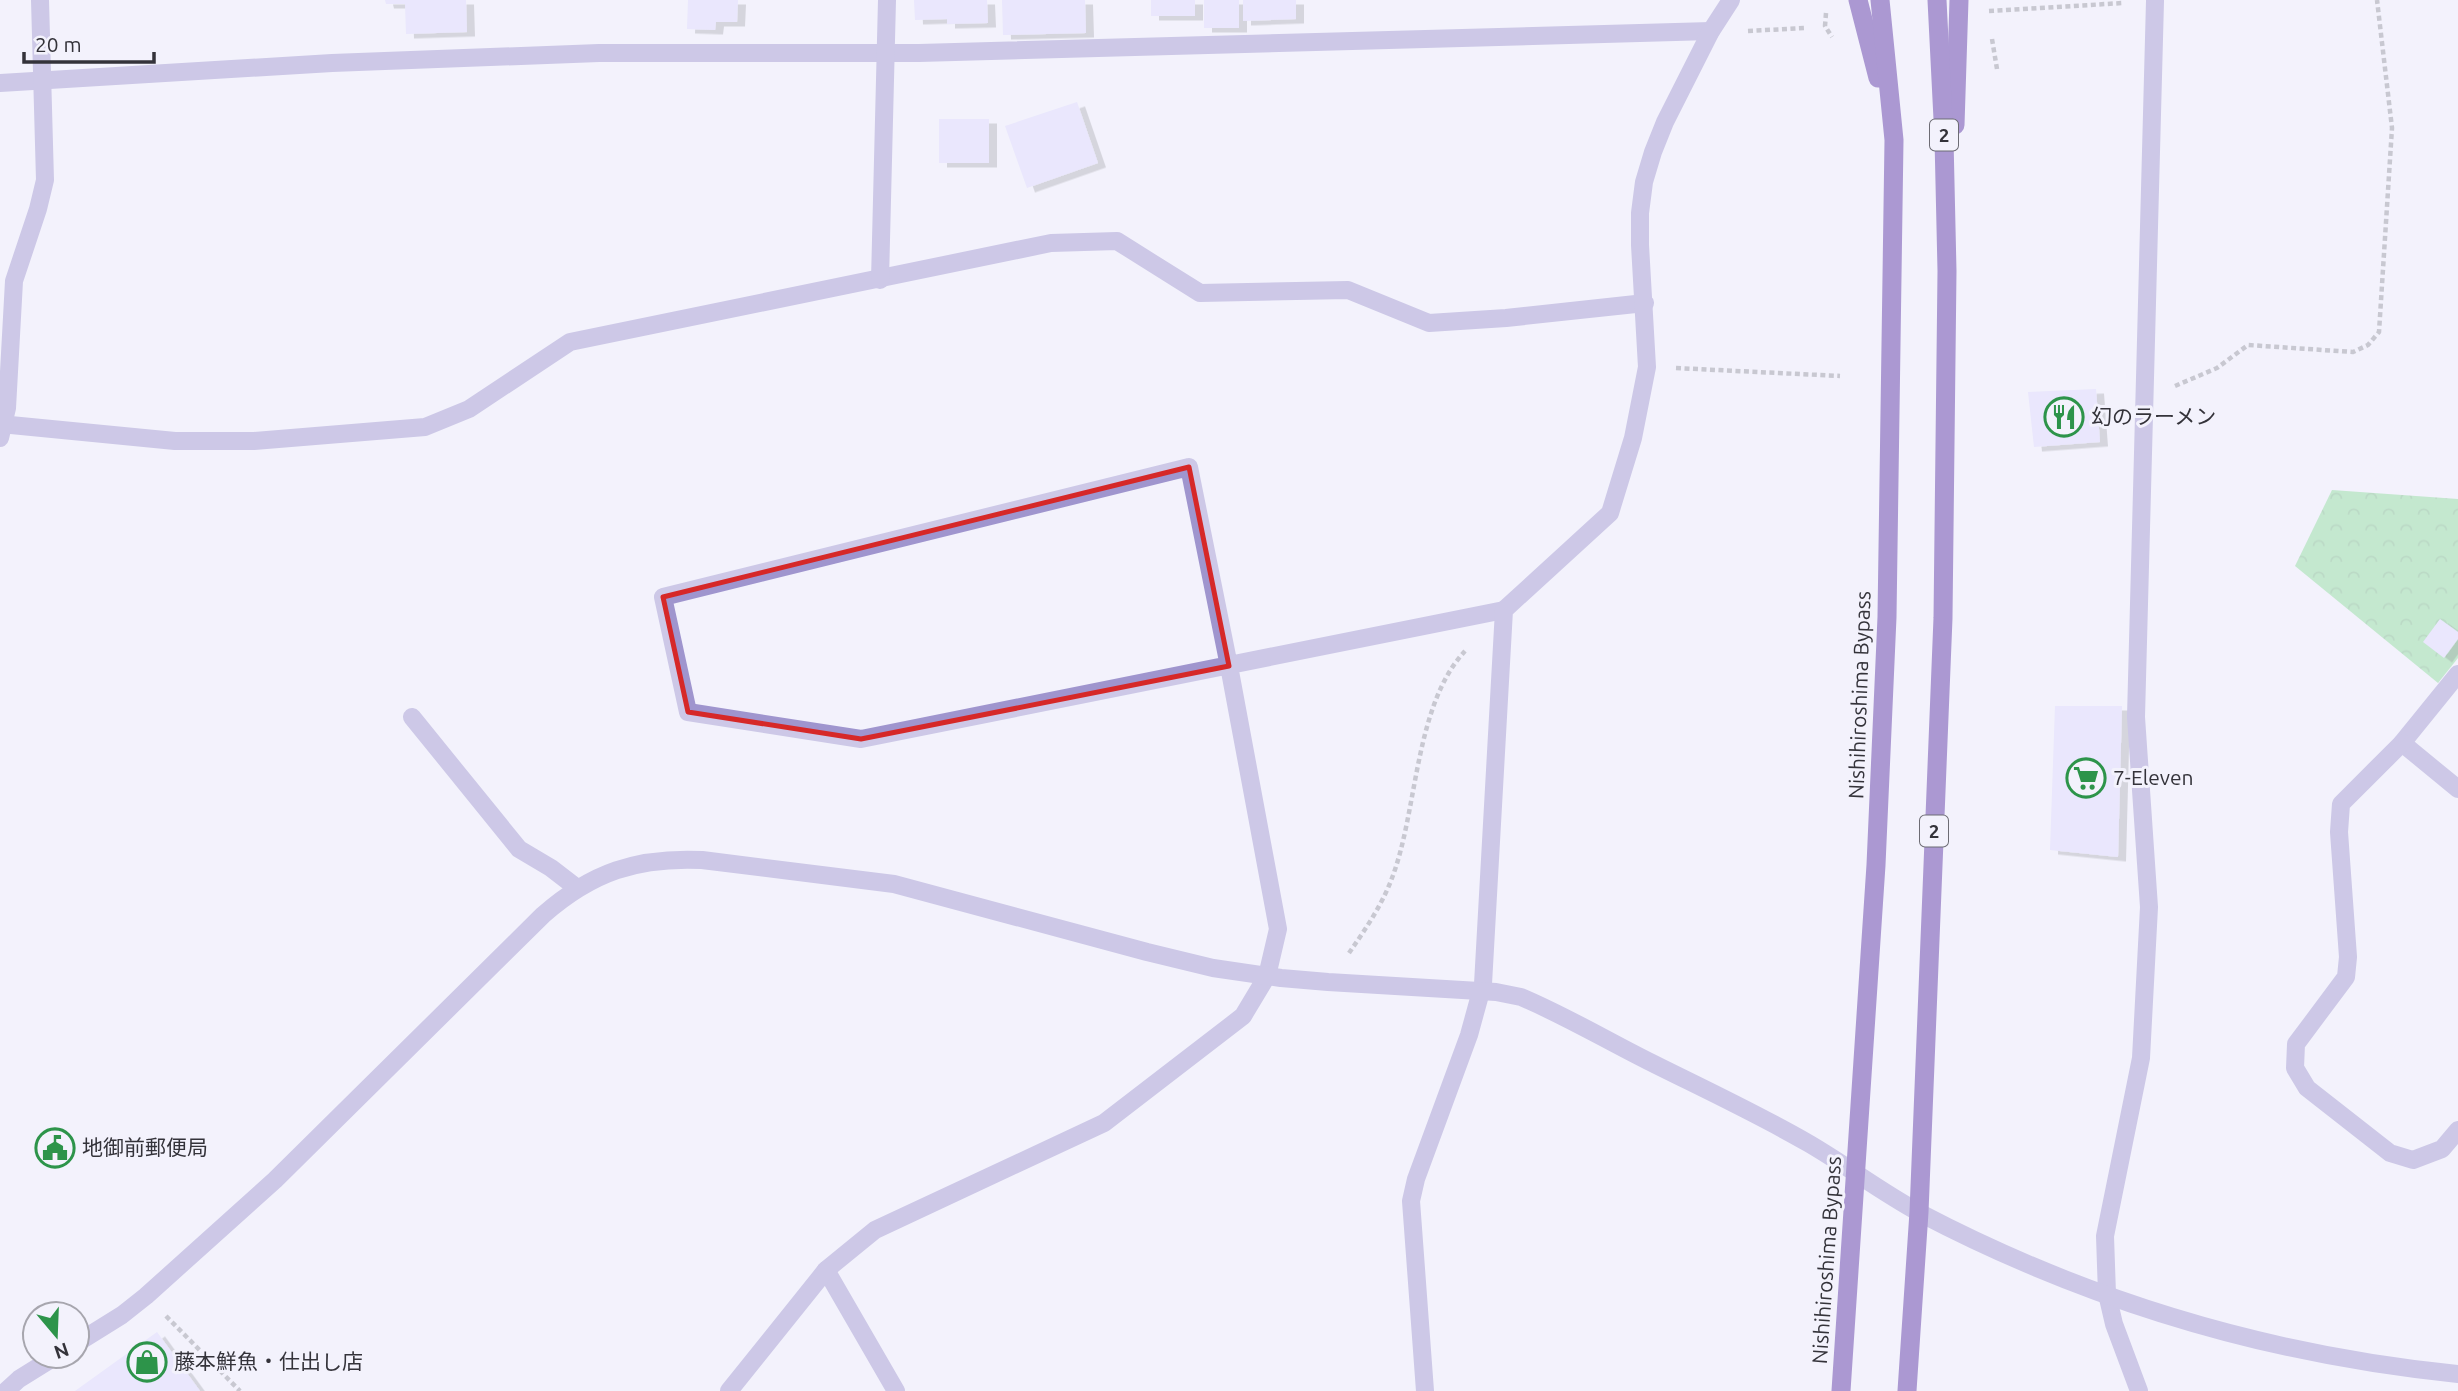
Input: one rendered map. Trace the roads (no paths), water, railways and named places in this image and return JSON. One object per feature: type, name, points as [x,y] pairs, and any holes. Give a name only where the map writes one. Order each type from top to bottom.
[{"type":"highway","points":[[1858,0],[1894,140]]},
{"type":"highway","name":"Nishihiroshima Bypass","points":[[1842,1391],[1877,865],[1887,617],[1894,140],[1880,0]]},
{"type":"highway","name":"2","points":[[1907,1391],[1919,1212],[1943,618],[1947,271],[1937,0]]},
{"type":"highway","points":[[1947,271],[1959,0]]},
{"type":"street","points":[[40,0],[45,180],[14,281],[1,429],[175,441],[254,441],[425,426],[469,409],[570,342],[1051,243],[1117,241],[1200,293],[1348,290],[1429,323],[1506,318],[1645,303]]},
{"type":"street","points":[[880,280],[887,0]]},
{"type":"street","points":[[729,1391],[826,1270],[875,1230],[1104,1123],[1243,1016],[1266,976],[1278,929],[1229,666],[1189,467],[663,597],[688,712],[861,739],[1229,666],[1504,610],[1610,513],[1633,438],[1647,367],[1640,214],[1644,182],[1665,122],[1711,32],[1731,0]]},
{"type":"street","points":[[2139,1391],[2114,1324],[2107,1294],[2105,1236],[2141,1058],[2149,907],[2136,717],[2155,1]]},
{"type":"street","points":[[0,83],[332,63],[599,53],[886,53],[1711,32]]},
{"type":"street","points":[[1424,1391],[1411,1212],[1412,1190],[1469,1035],[1481,991],[1486,957],[1504,610]]},
{"type":"street","points":[[2458,674],[2402,743],[2341,804],[2339,832],[2348,957],[2346,977],[2296,1044],[2295,1068],[2307,1088],[2390,1153],[2413,1160],[2442,1149],[2458,1130]]},
{"type":"street","points":[[412,717],[519,849],[577,888]]},
{"type":"street","points":[[2402,743],[2458,789]]},
{"type":"street","points":[[91,1334],[146,1296],[275,1180],[564,896],[616,869],[673,858],[868,880],[1213,968],[1328,982],[1508,994],[1532,1002],[1786,1131],[1919,1212],[2003,1253],[2157,1313],[2255,1341],[2355,1362],[2458,1374]]},
{"type":"street","points":[[826,1270],[896,1391]]},
{"type":"street","points":[[6,1391],[35,1370]]},
{"type":"place","name":"幻のラーメン","points":[[2064,417]]},
{"type":"place","name":"7-Eleven","points":[[2086,778]]},
{"type":"place","name":"地御前郵便局","points":[[55,1148]]},
{"type":"place","name":"藤本鮮魚・仕出し店","points":[[147,1362]]}]
